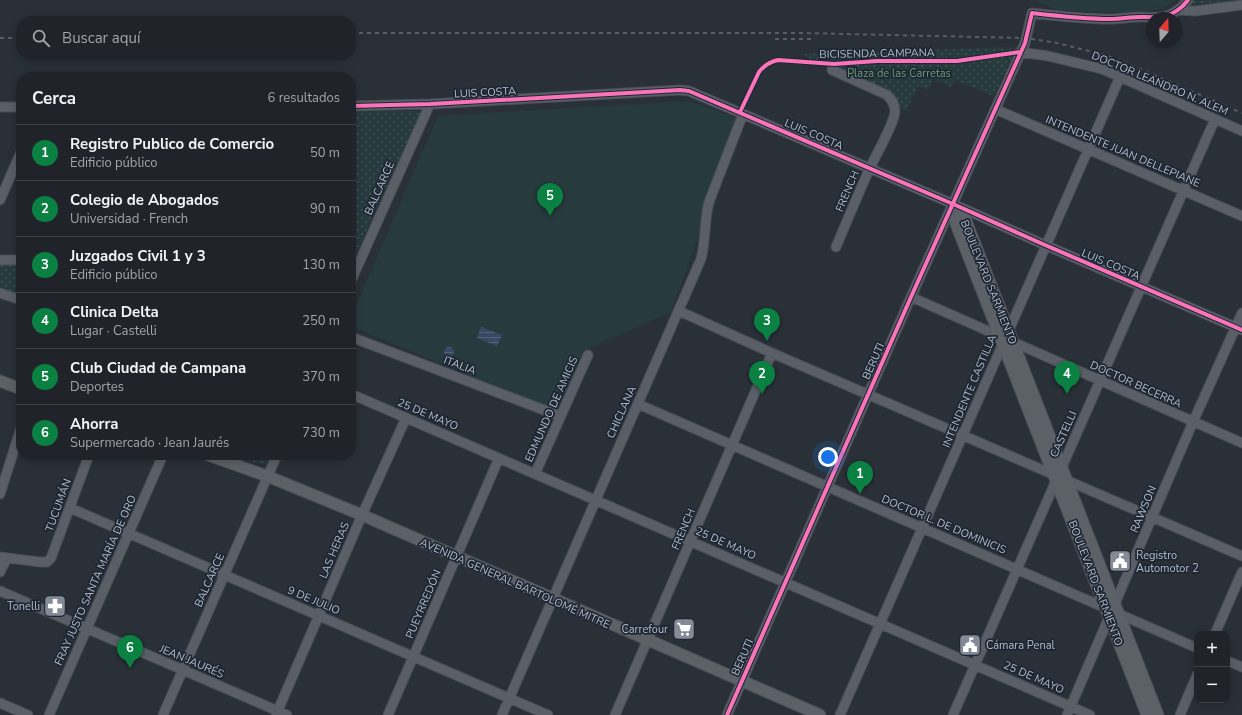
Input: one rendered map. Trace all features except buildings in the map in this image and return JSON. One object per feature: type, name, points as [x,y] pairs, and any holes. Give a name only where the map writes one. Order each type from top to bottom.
[{"type":"main road","name":"BOULEVARD SARMIENTO","points":[[953,204],[966,221],[1006,338],[1112,612],[1147,715]]},
{"type":"main road","points":[[0,381],[16,387]]},
{"type":"main road","name":"AVENIDA GENERAL BARTOLOMÉ MITRE","points":[[222,460],[267,476],[362,515],[820,715]]},
{"type":"main road","name":"BOULEVARD SARMIENTO","points":[[1112,612],[1158,715]]},
{"type":"street","points":[[1178,10],[1188,0]]},
{"type":"street","points":[[1178,10],[1195,11],[1242,6]]},
{"type":"street","name":"BERUTI","points":[[727,715],[1020,52],[1029,30],[1032,13],[1081,18],[1112,19],[1142,17],[1154,18],[1166,16],[1178,10]]},
{"type":"street","name":"DOCTOR LEANDRO N. ALEM","points":[[1020,52],[1048,56],[1102,69],[1242,131]]},
{"type":"street","name":"FRENCH","points":[[832,70],[887,95],[892,99],[895,112],[893,120],[870,168],[836,247]]},
{"type":"street","name":"INTENDENTE CASTILLA","points":[[840,715],[1120,77]]},
{"type":"street","name":"LUIS COSTA","points":[[356,106],[430,104],[680,90],[689,91],[870,168],[1239,329]]},
{"type":"street","name":"BALCARCE","points":[[356,260],[430,104]]},
{"type":"street","points":[[0,107],[16,107]]},
{"type":"street","name":"INTENDENTE JUAN DELLEPIANE","points":[[995,109],[1242,216]]},
{"type":"street","name":"CHICLANA","points":[[502,715],[701,259],[704,249],[706,212],[743,114]]},
{"type":"street","name":"CASTELLI","points":[[953,715],[1059,476],[1214,119]]},
{"type":"street","points":[[0,200],[16,163]]},
{"type":"street","points":[[0,260],[16,260]]},
{"type":"street","points":[[0,293],[16,298]]},
{"type":"street","name":"DOCTOR BECERRA","points":[[911,297],[1242,443]]},
{"type":"street","points":[[679,311],[772,353],[1242,556]]},
{"type":"street","name":"RAWSON","points":[[1069,711],[1193,422],[1239,329],[1242,313]]},
{"type":"street","name":"ITALIA","points":[[356,339],[560,416]]},
{"type":"street","name":"FRENCH","points":[[615,715],[772,353]]},
{"type":"street","name":"EDMUNDO DE AMICIS","points":[[535,474],[588,355]]},
{"type":"street","name":"25 DE MAYO","points":[[356,396],[975,665],[1069,711],[1090,715]]},
{"type":"street","name":"DOCTOR L. DE DOMINICIS","points":[[638,404],[1194,647]]},
{"type":"street","name":"LAS HERAS","points":[[277,713],[362,515],[406,418]]},
{"type":"street","points":[[0,494],[16,443]]},
{"type":"street","name":"PUEYRREDÓN","points":[[388,715],[499,458]]},
{"type":"street","name":"TUCUMÁN","points":[[3,557],[40,562],[47,562],[51,558],[87,460]]},
{"type":"street","name":"FRAY JUSTO SANTA MARÍA DE ORO","points":[[49,715],[161,460]]},
{"type":"street","name":"BALCARCE","points":[[163,715],[275,460]]},
{"type":"street","name":"9 DE JULIO","points":[[70,508],[548,715]]},
{"type":"street","points":[[0,572],[3,557]]},
{"type":"street","points":[[1216,631],[1242,572]]},
{"type":"street","name":"JEAN JAURÉS","points":[[0,591],[183,670],[277,713],[287,715]]},
{"type":"street","points":[[1230,662],[1242,667]]},
{"type":"street","points":[[1180,715],[1194,681]]},
{"type":"street","points":[[0,703],[28,715]]},
{"type":"green space","points":[[1034,0],[1176,0],[1163,9],[1129,13],[1057,10]]},
{"type":"green space","points":[[1192,0],[1242,0],[1189,5]]},
{"type":"green space","name":"Plaza de las Carretas","points":[[1017,47],[994,96],[955,80],[951,87],[933,79],[928,90],[918,86],[906,111],[899,108],[898,101],[890,93],[800,54]]},
{"type":"green space","points":[[688,101],[741,120],[671,312],[583,351],[558,413],[356,328],[356,305],[438,116]]},
{"type":"green space","points":[[356,111],[421,111],[356,254]]},
{"type":"green space","points":[[0,263],[16,263],[16,295],[0,290]]},
{"type":"green space","points":[[246,460],[269,460],[267,464],[262,465]]},
{"type":"water","points":[[481,327],[502,335],[497,346],[477,338]]},
{"type":"water","points":[[447,347],[451,347],[453,348],[453,356],[447,357],[444,354],[444,350]]},
{"type":"railway","points":[[356,33],[799,33],[1026,38],[1057,43],[1105,55],[1242,113]]},
{"type":"railway","points":[[0,38],[16,38]]},
{"type":"railway","points":[[775,39],[815,39]]},
{"type":"cycle path","points":[[727,715],[911,297],[1025,43],[1032,13],[1100,19],[1159,17],[1175,12],[1188,0]]},
{"type":"cycle path","name":"BICISENDA CAMPANA","points":[[740,112],[759,72],[767,64],[778,60],[834,64],[877,61],[957,61],[1020,52]]},
{"type":"cycle path","points":[[356,106],[430,104],[680,90],[689,91],[1242,330]]},
{"type":"place","name":"Club Ciudad de Campana","points":[[550,216]]},
{"type":"place","name":"Juzgados Civil 1 y 3","points":[[767,341]]},
{"type":"place","name":"Colegio de Abogados","points":[[762,394]]},
{"type":"place","name":"Clinica Delta","points":[[1067,394]]},
{"type":"place","name":"Registro Publico de Comercio","points":[[860,494]]},
{"type":"place","name":"Registro Automotor 2","points":[[1120,561]]},
{"type":"place","name":"Tonelli","points":[[55,606]]},
{"type":"place","name":"Carrefour","points":[[684,629]]},
{"type":"place","name":"Cámara Penal","points":[[970,645]]},
{"type":"place","name":"Ahorra","points":[[130,668]]}]
